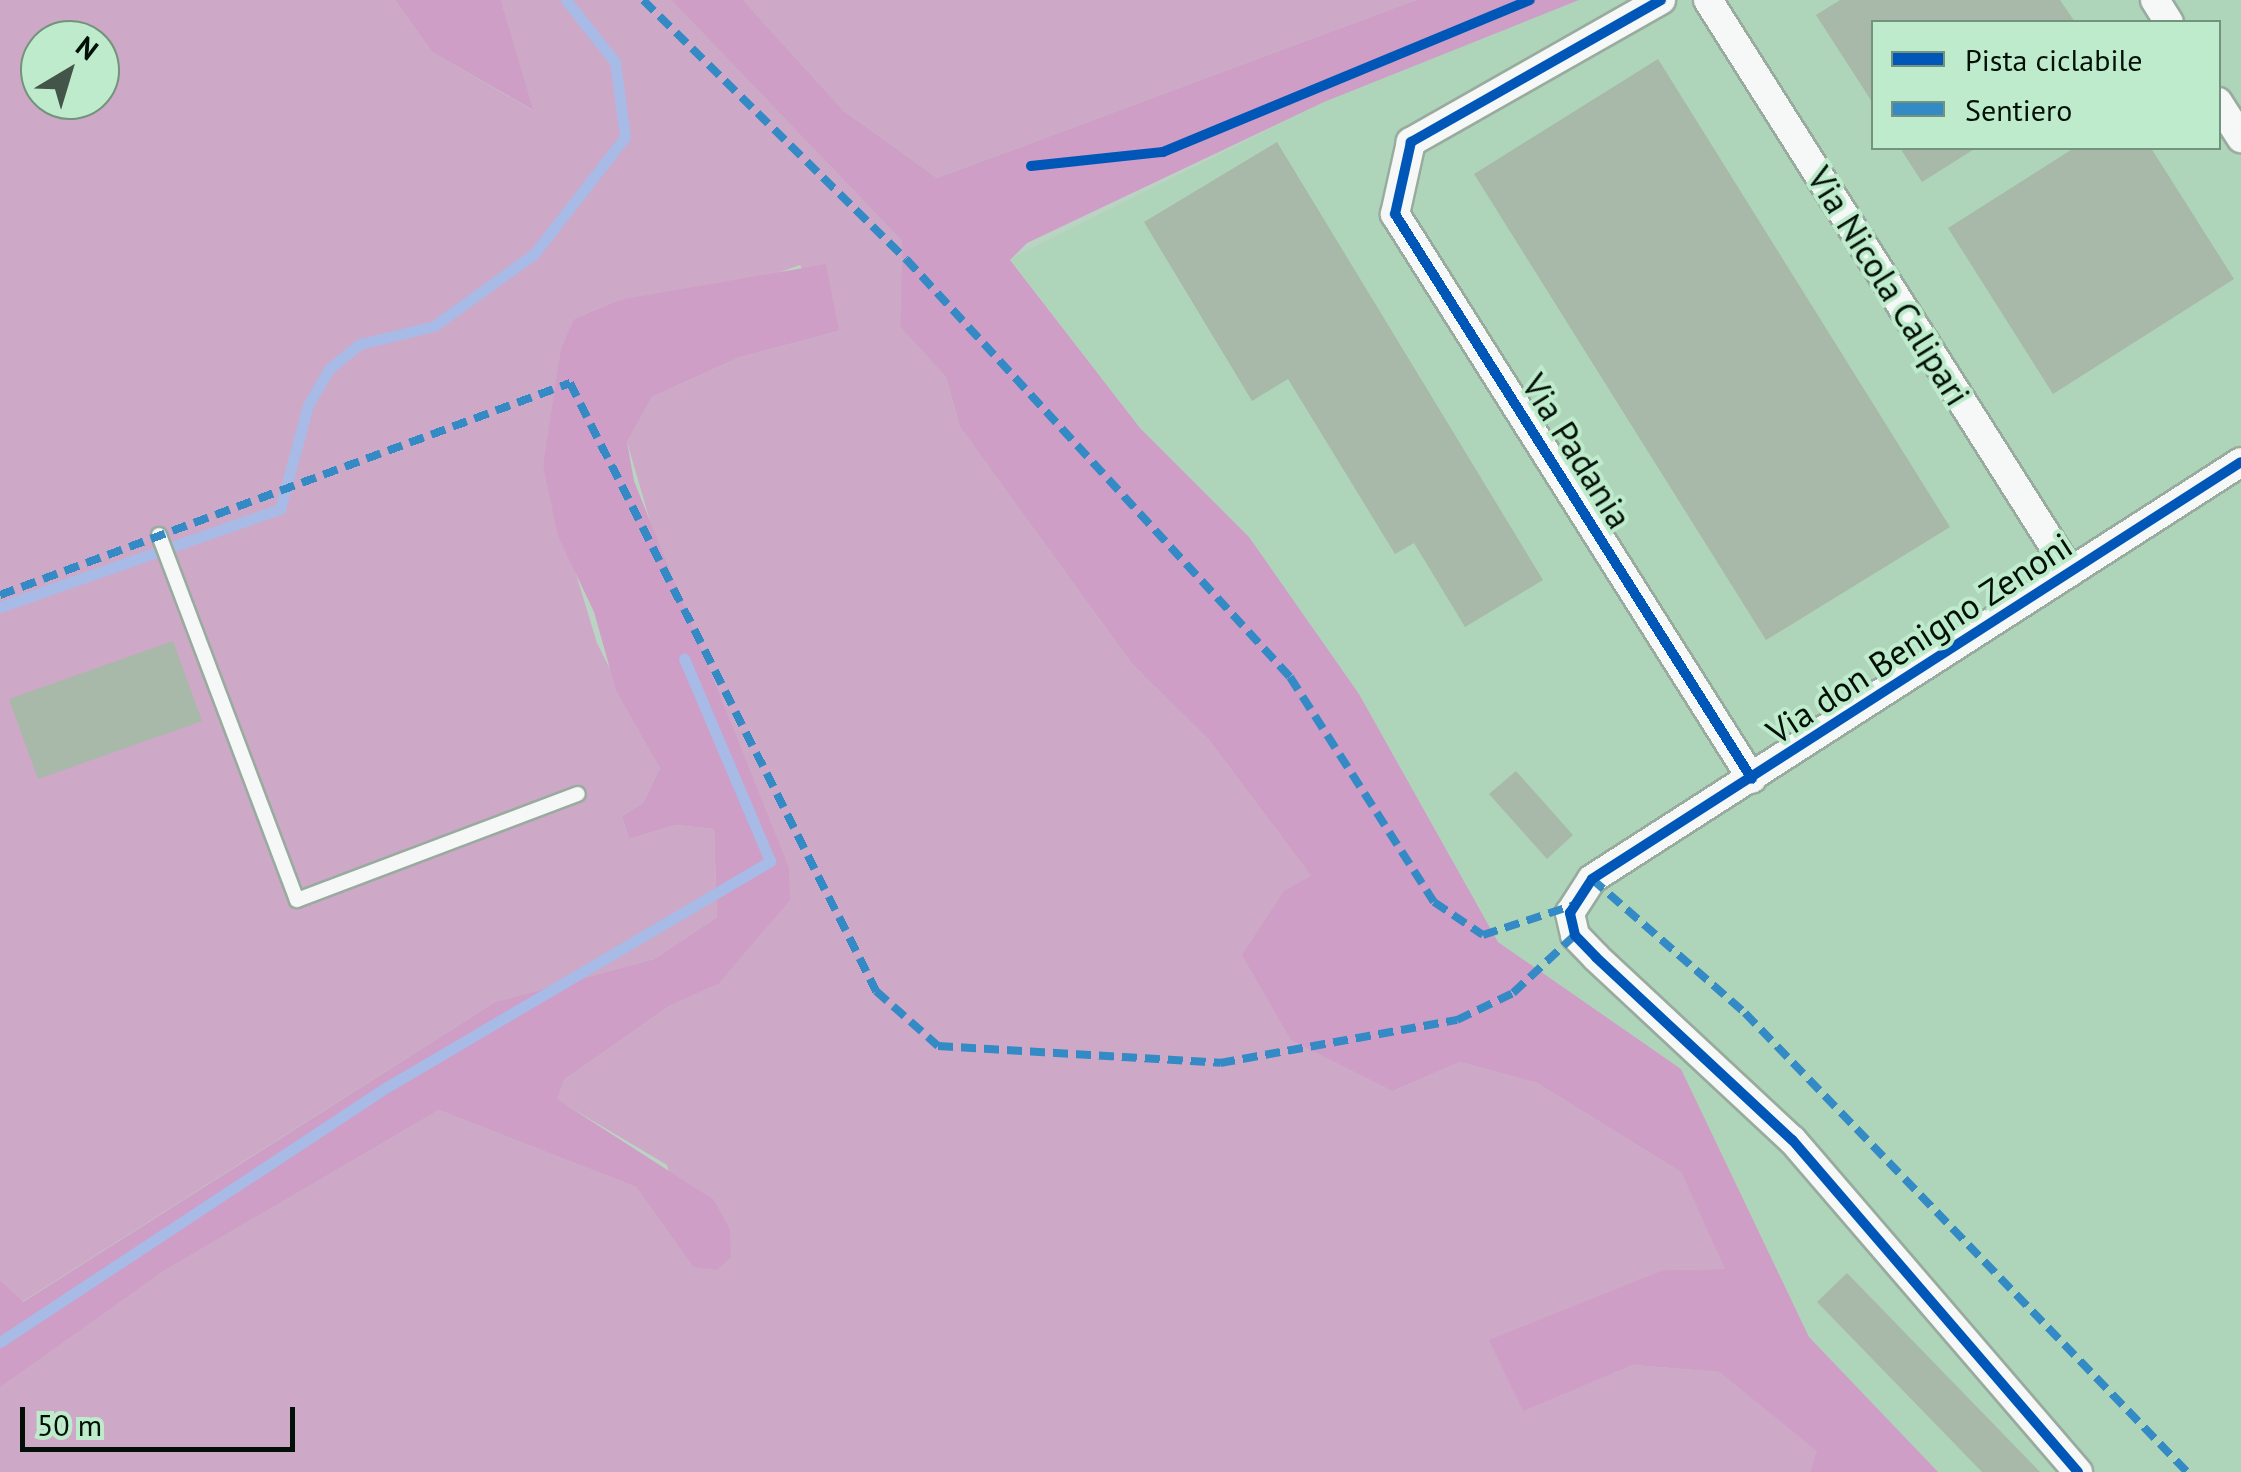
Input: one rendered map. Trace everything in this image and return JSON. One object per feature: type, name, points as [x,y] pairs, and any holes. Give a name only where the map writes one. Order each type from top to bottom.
[{"type":"street","name":"Via Padania","points":[[1661,0],[1411,142],[1394,214],[1752,779]]},
{"type":"street","name":"Via Nicola Calipari","points":[[1708,0],[2070,572]]},
{"type":"street","points":[[2221,107],[2241,138]]},
{"type":"street","name":"Via don Benigno Zenoni","points":[[2078,1472],[1792,1140],[1575,935],[1570,913],[1592,880],[2241,462]]},
{"type":"lane","points":[[160,536],[297,900],[578,794]]},
{"type":"shaded area","points":[[0,0],[395,0],[432,52],[532,110],[501,0],[671,0],[902,241],[900,327],[946,377],[960,427],[1132,664],[1209,740],[1311,876],[1393,1091],[1460,1062],[1537,1083],[1681,1172],[1726,1269],[1664,1270],[1523,1410],[1633,1365],[1719,1372],[1818,1451],[1810,1472],[0,1472],[0,1387],[13,1374],[162,1272],[439,1110],[636,1187],[693,1267],[667,1165],[556,1099],[564,1080],[669,1006],[719,984],[768,926],[627,442],[652,397],[740,357],[839,331],[800,265],[749,283],[619,300],[574,319],[543,466],[597,643],[660,768],[643,803],[622,816],[629,839],[676,825],[714,829],[717,917],[654,959],[495,1002],[22,1302],[0,1280]]},
{"type":"shaded area","points":[[395,0],[501,0],[533,110],[432,52]]},
{"type":"shaded area","points":[[671,0],[743,0],[844,111],[937,178],[1416,0],[1579,0],[1324,102],[1027,243],[1010,260],[1140,428],[1249,537],[1359,694],[1498,942],[1681,1069],[1809,1337],[1938,1472],[1810,1472],[1817,1451],[1719,1372],[1633,1365],[1523,1411],[1489,1340],[1664,1270],[1725,1269],[1681,1172],[1537,1083],[1460,1062],[1393,1091],[1291,1040],[1242,955],[1284,891],[1311,876],[1209,740],[1132,664],[960,427],[946,377],[900,327],[902,241]]},
{"type":"shaded area","points":[[743,0],[1416,0],[937,178],[844,111]]},
{"type":"shaded area","points":[[1579,0],[2241,0],[2241,1472],[1938,1472],[1915,1454],[1809,1337],[1681,1069],[1498,942],[1359,694],[1249,537],[1140,428],[1010,259],[1324,102]]},
{"type":"shaded area","points":[[826,264],[839,331],[740,357],[652,397],[627,442],[634,481],[789,868],[790,900],[719,984],[669,1006],[564,1080],[557,1099],[714,1200],[730,1230],[731,1257],[717,1270],[693,1267],[636,1187],[439,1110],[162,1272],[0,1387],[0,1280],[23,1302],[495,1002],[654,959],[717,917],[714,829],[676,825],[629,839],[622,816],[643,803],[660,768],[616,690],[594,612],[558,536],[543,466],[561,349],[574,319],[619,300]]},
{"type":"building","points":[[1840,0],[2060,0],[2074,20],[1871,20],[1871,100],[1816,15]]},
{"type":"building","points":[[1658,59],[1950,527],[1766,640],[1474,174]]},
{"type":"building","points":[[1277,142],[1543,580],[1465,627],[1414,543],[1395,554],[1288,379],[1252,401],[1144,222]]},
{"type":"building","points":[[1901,150],[1973,150],[1922,182]]},
{"type":"building","points":[[2071,150],[2152,150],[2234,279],[2053,394],[1948,228]]},
{"type":"building","points":[[173,641],[202,721],[38,779],[9,699]]},
{"type":"building","points":[[1516,771],[1573,835],[1547,859],[1489,794]]},
{"type":"building","points":[[1847,1273],[2040,1472],[1982,1472],[1817,1302]]},
{"type":"waterway","points":[[0,607],[280,509],[308,405],[329,369],[360,344],[434,326],[534,254],[625,137],[615,62],[566,0]]},
{"type":"waterway","points":[[0,1342],[387,1087],[770,861],[684,658]]},
{"type":"marked path","points":[[643,0],[906,259],[1290,677],[1434,902],[1483,935],[1574,905]]},
{"type":"marked path","points":[[0,595],[570,383],[876,991],[938,1046],[1220,1063],[1457,1020],[1513,993],[1575,935]]},
{"type":"marked path","points":[[1592,879],[1745,1013],[2187,1472]]},
{"type":"cycle path","points":[[1031,166],[1163,152],[1530,0]]},
{"type":"cycle path","points":[[1661,0],[1411,142],[1395,214],[1752,779]]},
{"type":"cycle path","points":[[2078,1472],[1792,1140],[1596,957],[1575,935],[1570,913],[1592,879],[2241,462]]}]
